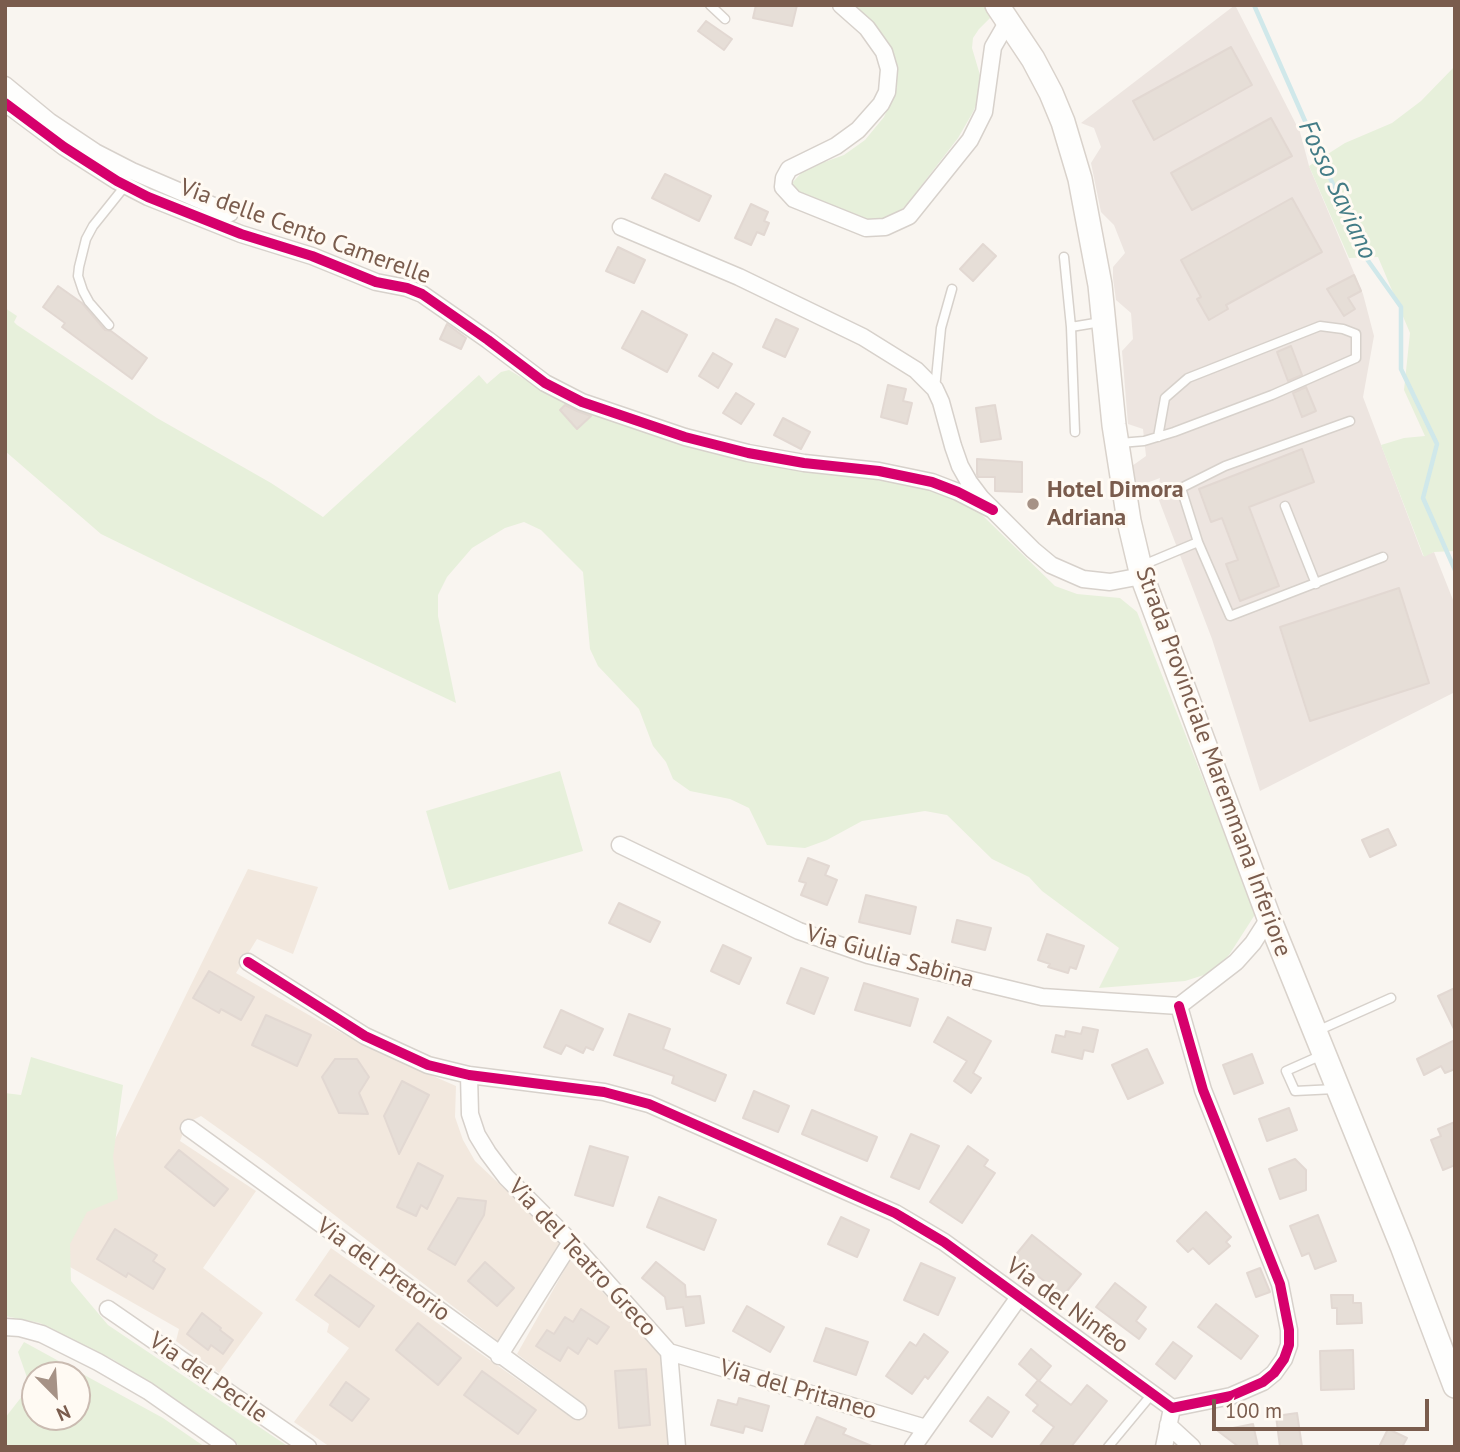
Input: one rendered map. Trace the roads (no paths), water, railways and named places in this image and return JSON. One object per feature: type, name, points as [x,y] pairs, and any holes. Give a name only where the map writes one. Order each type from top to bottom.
[{"type":"main road","name":"Strada Provinciale Maremmana Inferiore","points":[[1003,13],[1051,93],[1068,136],[1087,212],[1104,321],[1117,444],[1129,521],[1141,571],[1269,918],[1455,1386]]},
{"type":"street","points":[[841,5],[867,28],[884,52],[889,69],[887,92],[876,111],[850,137],[789,169],[783,187],[794,199],[866,228],[891,225],[909,216],[970,140],[986,104],[993,47],[1003,13]]},
{"type":"street","name":"Via delle Cento Camerelle","points":[[5,85],[61,130],[95,152],[143,176],[230,213]]},
{"type":"street","name":"Via delle Cento Camerelle","points":[[5,103],[46,135],[125,186],[242,234],[312,256],[376,282],[415,291],[488,340],[545,383],[593,406],[748,453],[925,480],[958,492],[993,510]]},
{"type":"street","name":"Via delle Cento Camerelle","points":[[621,228],[739,277],[863,337],[916,370],[935,389],[944,408],[960,466],[981,498],[1051,565],[1074,577],[1110,582],[1141,571]]},
{"type":"street","name":"Via Giulia Sabina","points":[[620,845],[799,931],[858,952],[1042,997],[1179,1006]]},
{"type":"street","points":[[1164,1447],[1172,1408],[1231,1396],[1263,1382],[1282,1363],[1287,1350],[1287,1308],[1280,1284],[1203,1090],[1179,1006],[1236,962],[1253,943],[1269,918]]},
{"type":"street","name":"Via del Ninfeo","points":[[248,962],[379,1044],[428,1065],[470,1075],[604,1092],[638,1101],[677,1115],[905,1218],[944,1242],[1172,1408]]},
{"type":"street","name":"Via del Teatro Greco","points":[[470,1075],[470,1114],[484,1148],[506,1177],[572,1242],[669,1352],[677,1447]]},
{"type":"street","name":"Via del Pretorio","points":[[189,1128],[578,1411]]},
{"type":"street","points":[[499,1356],[572,1242]]},
{"type":"street","points":[[913,1447],[1019,1297]]},
{"type":"street","name":"Via del Pecile","points":[[108,1309],[308,1447]]},
{"type":"street","name":"Via del Pecile","points":[[5,1326],[42,1334],[107,1367],[148,1391],[228,1447]]},
{"type":"street","name":"Via del Pritaneo","points":[[669,1352],[926,1428]]},
{"type":"street","points":[[1168,1425],[1192,1447]]},
{"type":"lane","points":[[710,5],[724,19]]},
{"type":"lane","points":[[109,325],[83,291],[78,276],[79,267],[86,239],[93,226],[125,186]]},
{"type":"lane","points":[[1064,257],[1071,327],[1075,432]]},
{"type":"lane","name":"Via delle Cento Camerelle","points":[[935,389],[941,328],[952,289]]},
{"type":"lane","points":[[1071,327],[1104,321]]},
{"type":"lane","points":[[1117,444],[1158,437],[1272,395],[1356,358],[1356,334],[1343,328],[1320,326],[1188,378],[1165,398],[1158,437]]},
{"type":"lane","points":[[1350,421],[1225,466],[1181,488],[1198,542],[1230,616],[1383,557]]},
{"type":"lane","points":[[1285,506],[1315,584]]},
{"type":"lane","points":[[1141,571],[1198,542]]},
{"type":"lane","points":[[1315,1032],[1391,998]]},
{"type":"lane","points":[[1324,1054],[1286,1071],[1293,1090],[1338,1088]]},
{"type":"lane","points":[[1108,1447],[1152,1394]]},
{"type":"waterway","name":"Fosso Saviano","points":[[1254,5],[1364,255],[1401,307],[1401,369],[1437,444],[1423,498],[1455,570]]},
{"type":"place","name":"Hotel Dimora Adriana","points":[[1033,504]]}]
